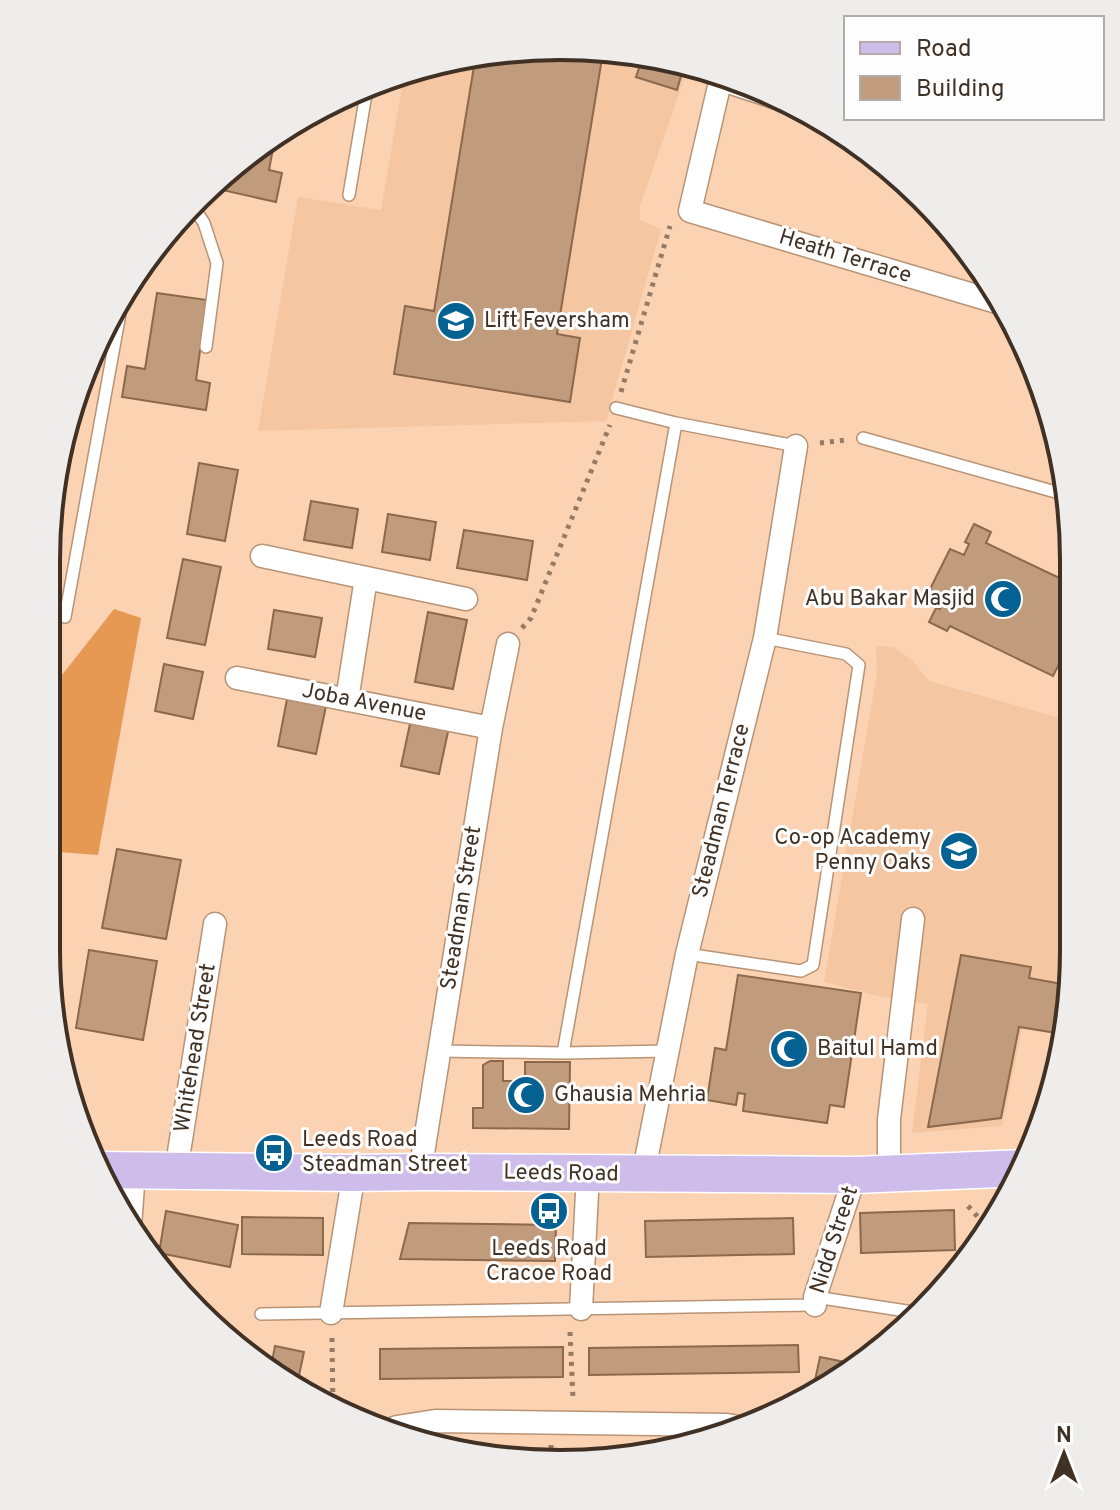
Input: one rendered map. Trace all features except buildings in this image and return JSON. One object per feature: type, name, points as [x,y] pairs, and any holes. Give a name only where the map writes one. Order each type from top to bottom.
[{"type":"main road","name":"Leeds Road","points":[[117,1171],[872,1175],[1009,1169]]},
{"type":"street","points":[[690,211],[719,87]]},
{"type":"street","name":"Heath Terrace","points":[[690,211],[986,299]]},
{"type":"street","name":"Steadman Terrace","points":[[643,1175],[687,954],[765,638],[796,446]]},
{"type":"street","points":[[262,556],[466,599]]},
{"type":"street","points":[[347,700],[366,578]]},
{"type":"street","name":"Steadman Street","points":[[420,1172],[491,728],[508,644]]},
{"type":"street","name":"Joba Avenue","points":[[237,678],[491,728]]},
{"type":"street","name":"Nidd Street","points":[[815,1301],[872,1175],[889,1119],[913,919]]},
{"type":"street","name":"Whitehead Street","points":[[176,1171],[215,924]]},
{"type":"street","points":[[331,1313],[354,1173]]},
{"type":"street","points":[[575,1309],[588,1174]]},
{"type":"street","points":[[407,1425],[435,1421],[715,1425]]},
{"type":"lane","points":[[349,195],[365,100]]},
{"type":"lane","points":[[198,214],[217,263],[206,347]]},
{"type":"lane","points":[[65,617],[117,329]]},
{"type":"lane","points":[[616,408],[796,446]]},
{"type":"lane","points":[[563,1053],[676,423]]},
{"type":"lane","points":[[863,438],[1055,492]]},
{"type":"lane","points":[[687,954],[801,971],[813,965],[859,665],[846,654],[765,638]]},
{"type":"lane","points":[[440,1051],[668,1051]]},
{"type":"lane","points":[[261,1314],[815,1301],[906,1311]]},
{"type":"path","points":[[508,644],[531,618],[616,408],[669,226],[690,211]]},
{"type":"path","points":[[968,1206],[981,1220]]},
{"type":"path","points":[[574,1423],[575,1309]]},
{"type":"path","points":[[331,1313],[333,1395]]},
{"type":"shaded area","name":"Lift Feversham","points":[[527,61],[625,64],[685,76],[640,206],[640,220],[661,229],[606,421],[258,431],[298,197],[381,210],[402,86],[462,70]]},
{"type":"shaded area","points":[[114,609],[141,618],[98,855],[60,852],[60,678]]},
{"type":"shaded area","name":"Co-op Academy Penny Oaks","points":[[876,645],[895,648],[912,660],[929,681],[1060,718],[1058,990],[1031,985],[1002,1126],[912,1133],[928,1004],[878,996],[824,982],[877,673]]},
{"type":"place","name":"Lift Feversham","points":[[456,321]]},
{"type":"place","name":"Abu Bakar Masjid","points":[[1003,599]]},
{"type":"place","name":"Co-op Academy Penny Oaks","points":[[959,851]]},
{"type":"place","name":"Baitul Hamd","points":[[789,1049]]},
{"type":"place","name":"Ghausia Mehria","points":[[526,1095]]},
{"type":"place","name":"Leeds Road Steadman Street","points":[[274,1153]]},
{"type":"place","name":"Leeds Road Cracoe Road","points":[[549,1211]]}]
